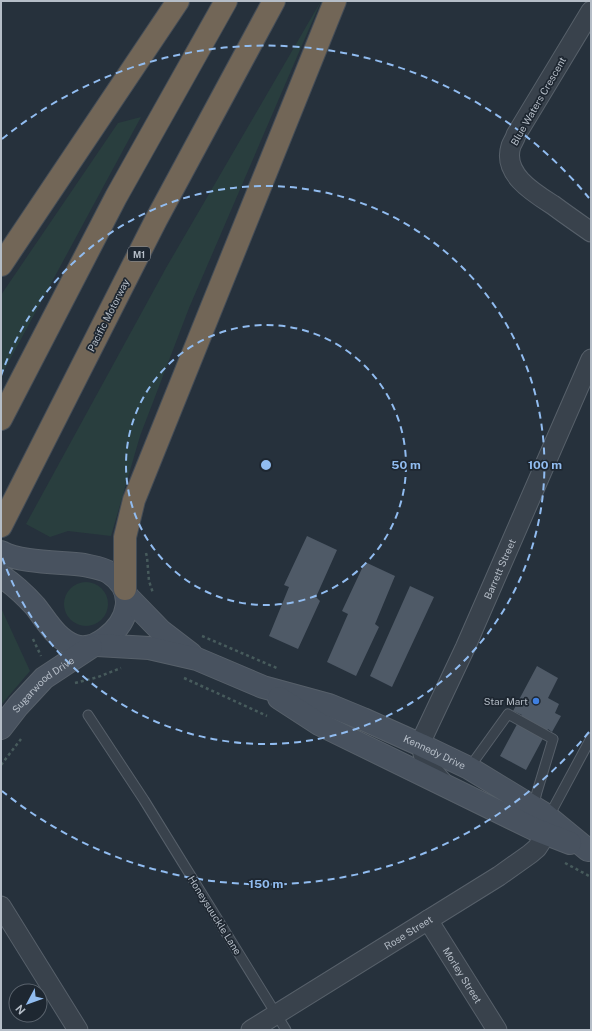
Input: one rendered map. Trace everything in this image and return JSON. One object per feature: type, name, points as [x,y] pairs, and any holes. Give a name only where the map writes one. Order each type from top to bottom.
[{"type":"highway","points":[[1,266],[178,1]]},
{"type":"highway","points":[[1,418],[116,197],[226,1]]},
{"type":"highway","name":"Pacific Motorway","points":[[5,518],[156,220],[274,1]]},
{"type":"highway","points":[[126,592],[125,537],[134,500],[335,1]]},
{"type":"street","name":"Blue Waters Crescent","points":[[591,11],[510,147],[512,167],[516,175],[528,188],[591,232]]},
{"type":"street","name":"Barrett Street","points":[[421,744],[591,359]]},
{"type":"street","name":"Kennedy Drive","points":[[1,552],[29,560],[70,563],[102,569],[116,577],[126,592],[161,631],[197,659]]},
{"type":"street","name":"Kennedy Drive","points":[[1,576],[34,606],[54,631],[66,642],[77,647],[94,646],[149,648],[197,659],[263,687],[329,705],[421,744],[469,768],[590,851]]},
{"type":"street","name":"Sugarwood Drive","points":[[1,728],[18,706],[44,678],[94,646],[117,628],[125,613],[126,592]]},
{"type":"street","name":"Kennedy Drive","points":[[263,687],[319,724],[527,826],[545,820]]},
{"type":"street","points":[[387,757],[421,744],[423,758],[447,787]]},
{"type":"street","name":"Rose Street","points":[[251,1030],[282,1022],[428,920],[530,854],[537,848],[545,820]]},
{"type":"street","points":[[1,906],[78,1030]]},
{"type":"street","name":"Morley Street","points":[[428,920],[497,1030]]},
{"type":"lane","points":[[469,768],[508,714],[553,739],[537,792],[545,820]]},
{"type":"lane","name":"Honeysuuckle Lane","points":[[88,715],[144,800],[282,1022]]},
{"type":"lane","points":[[545,820],[591,738]]},
{"type":"path","points":[[144,550],[147,557],[149,581],[156,598]]},
{"type":"path","points":[[201,635],[284,671]]},
{"type":"path","points":[[72,684],[98,677],[125,666]]},
{"type":"path","points":[[183,678],[269,717]]},
{"type":"path","points":[[1,765],[22,736]]},
{"type":"path","points":[[560,861],[591,877]]},
{"type":"green space","points":[[321,1],[189,308],[140,436],[111,536],[68,531],[50,537],[26,524],[166,268]]},
{"type":"green space","points":[[141,117],[1,376],[1,295],[118,123]]},
{"type":"green space","points":[[86,582],[98,586],[104,592],[108,604],[104,616],[98,622],[86,626],[74,622],[68,616],[64,604],[68,592],[74,586]]},
{"type":"green space","points":[[1,608],[30,671],[1,705]]},
{"type":"building","points":[[307,536],[337,550],[316,597],[320,601],[298,649],[269,636],[289,587],[284,585]]},
{"type":"building","points":[[365,562],[395,576],[375,624],[379,627],[356,676],[327,662],[348,614],[342,611]]},
{"type":"building","points":[[410,586],[434,597],[392,687],[370,676]]},
{"type":"building","points":[[537,666],[558,678],[548,698],[559,704],[555,713],[561,716],[552,732],[548,729],[526,770],[500,756],[522,715],[513,711]]},
{"type":"place","name":"Star Mart","points":[[536,701]]}]
